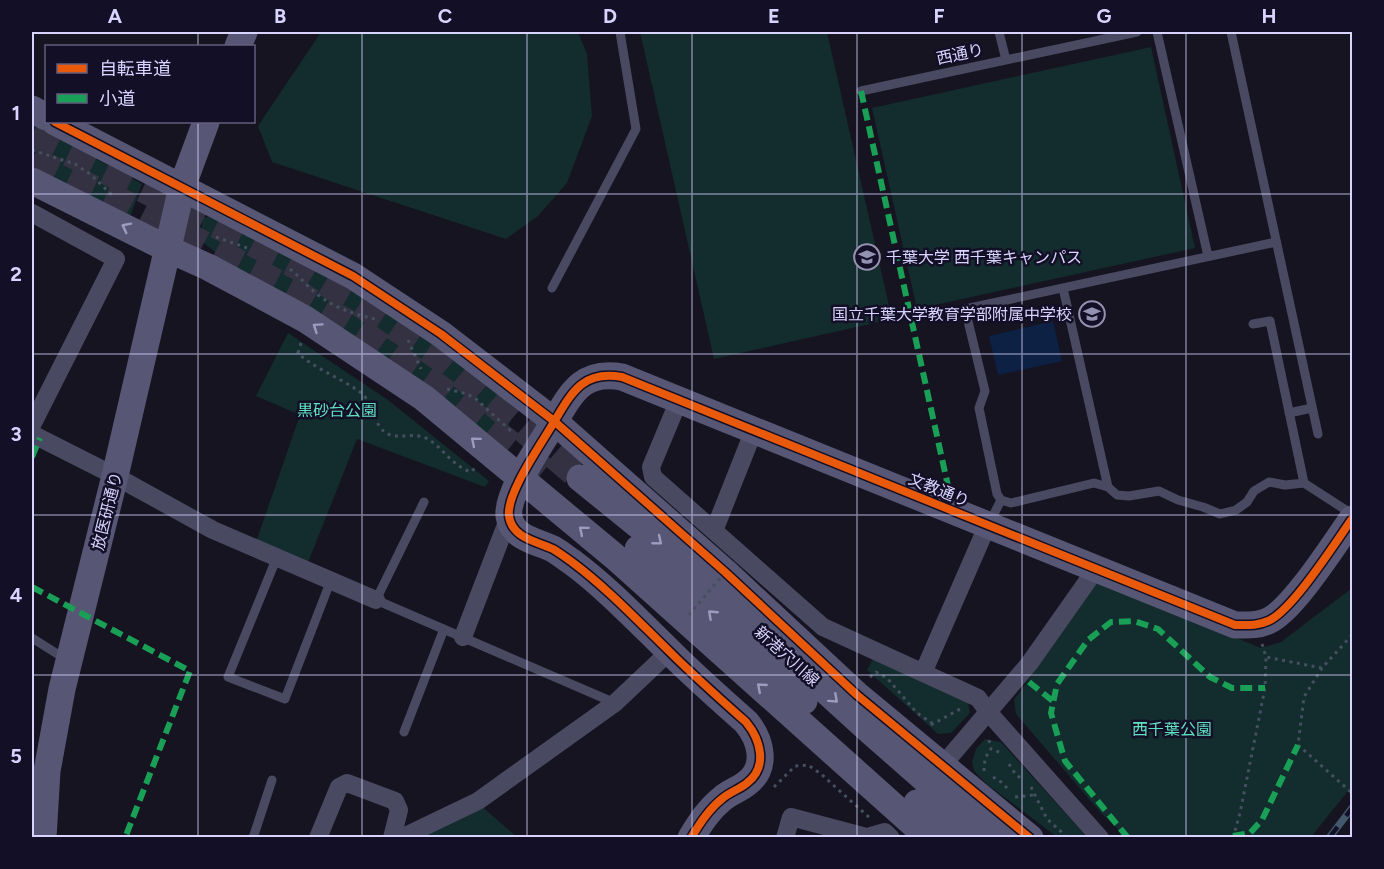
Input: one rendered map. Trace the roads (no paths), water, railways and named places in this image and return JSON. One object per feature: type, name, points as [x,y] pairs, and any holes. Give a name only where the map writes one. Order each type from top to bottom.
[{"type":"street","points":[[32,108],[45,116]]},
{"type":"street","points":[[57,123],[352,276],[441,334],[554,422],[725,572],[857,695],[1030,837]]},
{"type":"street","name":"放医研通り","points":[[42,837],[46,771],[62,689],[115,476],[182,187],[206,123]]},
{"type":"street","points":[[32,181],[208,267],[305,319],[424,398],[614,556],[929,837]]},
{"type":"street","points":[[32,425],[116,259],[33,218]]},
{"type":"street","name":"文教通り","points":[[509,517],[509,506],[521,477],[554,422],[586,380],[607,374],[622,377],[990,520],[1096,569],[1236,625],[1253,626],[1270,620],[1285,608],[1353,519]]},
{"type":"street","points":[[679,400],[651,467],[653,477],[823,627],[978,698],[1100,837]]},
{"type":"street","points":[[714,531],[754,430]]},
{"type":"street","points":[[32,434],[213,530],[376,600]]},
{"type":"street","name":"新港穴川線","points":[[957,837],[862,756],[574,483],[691,568],[870,731],[992,837]]},
{"type":"street","points":[[463,637],[509,517]]},
{"type":"street","points":[[509,517],[512,526],[522,537],[554,550],[591,577],[631,612],[669,652],[746,722],[756,735],[760,751],[760,765],[757,773],[708,811],[691,837]]},
{"type":"street","points":[[923,673],[990,520]]},
{"type":"street","points":[[942,766],[1029,664],[1096,569]]},
{"type":"street","points":[[401,837],[478,801],[615,703],[669,652]]},
{"type":"street","points":[[318,837],[339,787],[347,783],[394,801],[399,810],[392,837]]},
{"type":"street","points":[[785,837],[792,817],[879,836]]},
{"type":"lane","points":[[552,288],[636,129],[620,32]]},
{"type":"lane","points":[[999,32],[1006,60]]},
{"type":"lane","name":"西通り","points":[[861,91],[1137,32]]},
{"type":"lane","points":[[1157,32],[1208,256]]},
{"type":"lane","points":[[1231,32],[1318,434]]},
{"type":"lane","points":[[1276,242],[965,309],[985,391],[979,408],[997,494],[1001,500],[1011,503],[1094,483],[1108,487],[1117,495],[1129,496],[1159,491],[1220,514],[1236,510],[1247,502],[1254,491],[1269,482],[1285,485],[1304,483],[1353,515]]},
{"type":"lane","points":[[1063,288],[1108,487]]},
{"type":"lane","points":[[1253,324],[1270,321],[1304,483]]},
{"type":"lane","points":[[1289,413],[1312,408]]},
{"type":"lane","points":[[990,520],[1001,500]]},
{"type":"lane","points":[[424,502],[376,600],[615,703]]},
{"type":"lane","points":[[277,557],[228,677],[285,699],[331,580]]},
{"type":"lane","points":[[404,732],[444,629]]},
{"type":"lane","points":[[32,638],[69,661]]},
{"type":"lane","points":[[253,837],[272,780]]},
{"type":"water","points":[[1053,321],[1062,361],[998,375],[989,336]]},
{"type":"tunnel","points":[[32,135],[243,238],[304,270],[359,303],[445,361],[580,478]]},
{"type":"tunnel","points":[[32,160],[124,203],[293,291],[353,326],[446,393],[548,474]]},
{"type":"railway","points":[[1329,838],[1352,808]]},
{"type":"place","name":"千葉大学 西千葉キャンパス","points":[[867,257]]},
{"type":"place","name":"国立千葉大学教育学部附属中学校","points":[[1092,314]]},
{"type":"park label","name":"黒砂台公園","points":[[337,410]]},
{"type":"park label","name":"西千葉公園","points":[[1172,729]]}]
